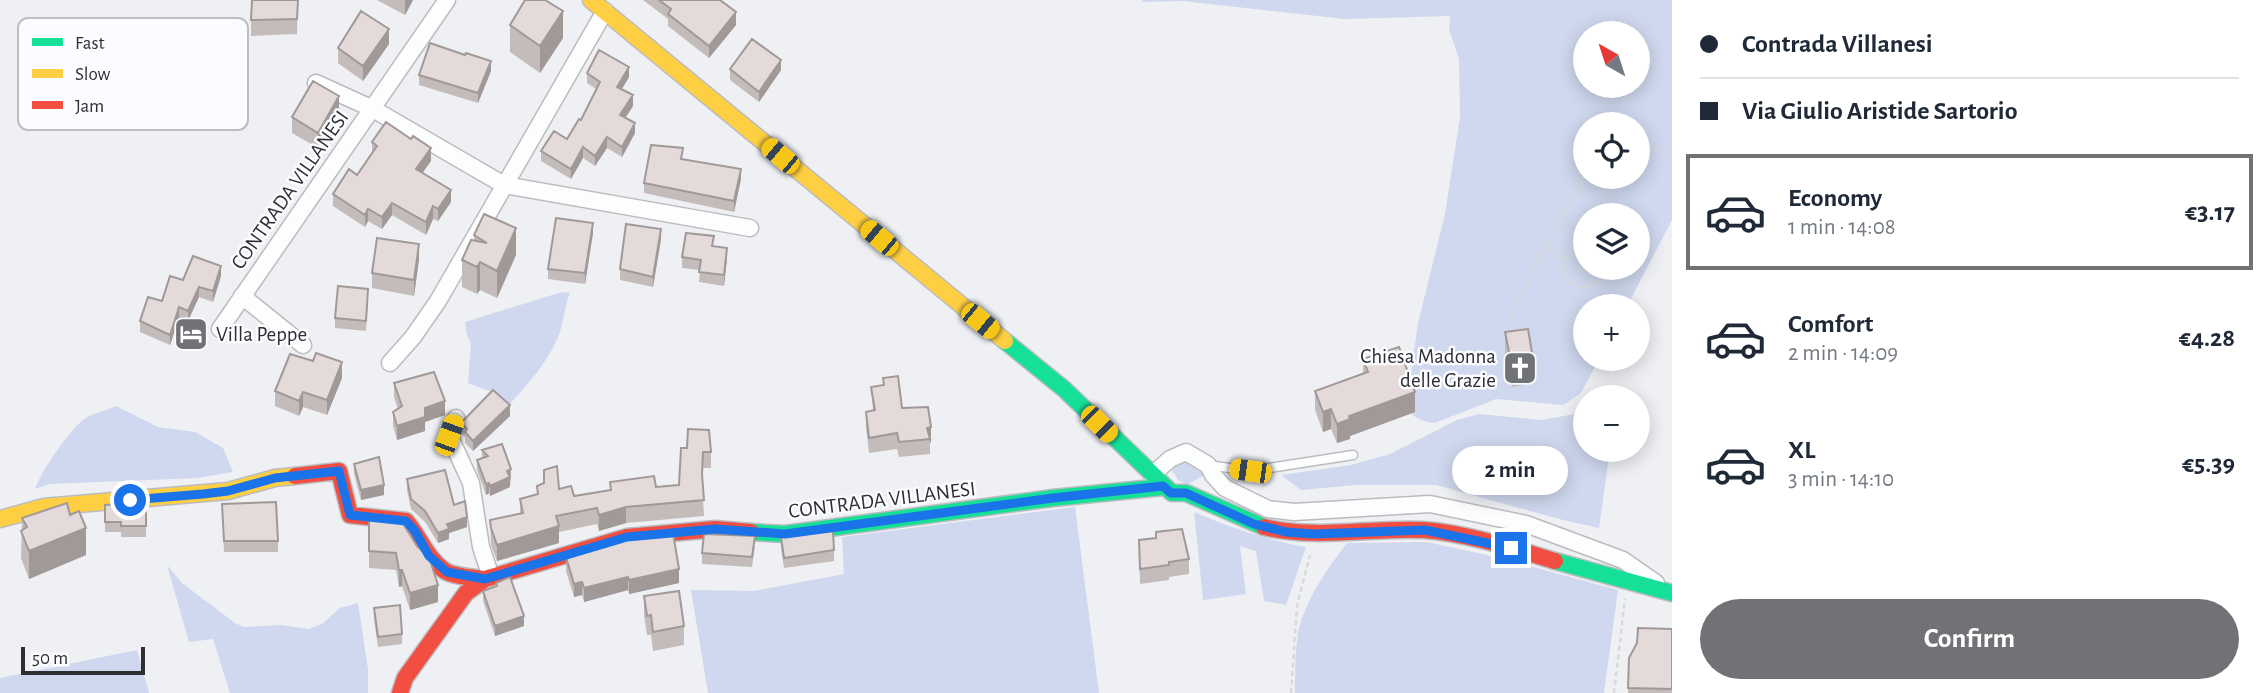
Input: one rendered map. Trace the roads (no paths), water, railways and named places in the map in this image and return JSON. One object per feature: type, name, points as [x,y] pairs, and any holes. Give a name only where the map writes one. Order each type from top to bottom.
[{"type":"street","name":"CONTRADA VILLANESI","points":[[220,328],[447,0]]},
{"type":"street","points":[[590,0],[1065,389],[1171,493],[1186,493],[1254,524],[1286,532],[1314,534],[1425,530],[1488,542],[1671,593]]},
{"type":"street","points":[[390,362],[413,337],[438,301],[606,11]]},
{"type":"street","name":"CONTRADA VILLANESI","points":[[316,83],[373,109],[503,185],[750,229]]},
{"type":"street","name":"CONTRADA VILLANESI","points":[[242,296],[303,345]]},
{"type":"street","points":[[456,418],[449,435],[471,483],[488,578]]},
{"type":"street","points":[[1158,481],[1170,459],[1186,452],[1210,470],[1225,488],[1268,509],[1294,512],[1430,504],[1526,524],[1623,560],[1671,593]]},
{"type":"street","points":[[1186,493],[1210,470]]},
{"type":"street","name":"CONTRADA VILLANESI","points":[[0,519],[70,503],[178,498],[228,491],[275,478],[339,471],[350,515],[406,521],[429,556],[447,572],[488,578]]},
{"type":"street","name":"CONTRADA VILLANESI","points":[[400,693],[405,678],[466,593],[488,578],[627,537],[715,529],[785,534],[1158,481]]},
{"type":"lane","points":[[1210,470],[1250,471],[1353,455]]},
{"type":"place","name":"Villa Peppe","points":[[191,334]]},
{"type":"place","name":"Chiesa Madonna delle Grazie","points":[[1520,368]]}]
